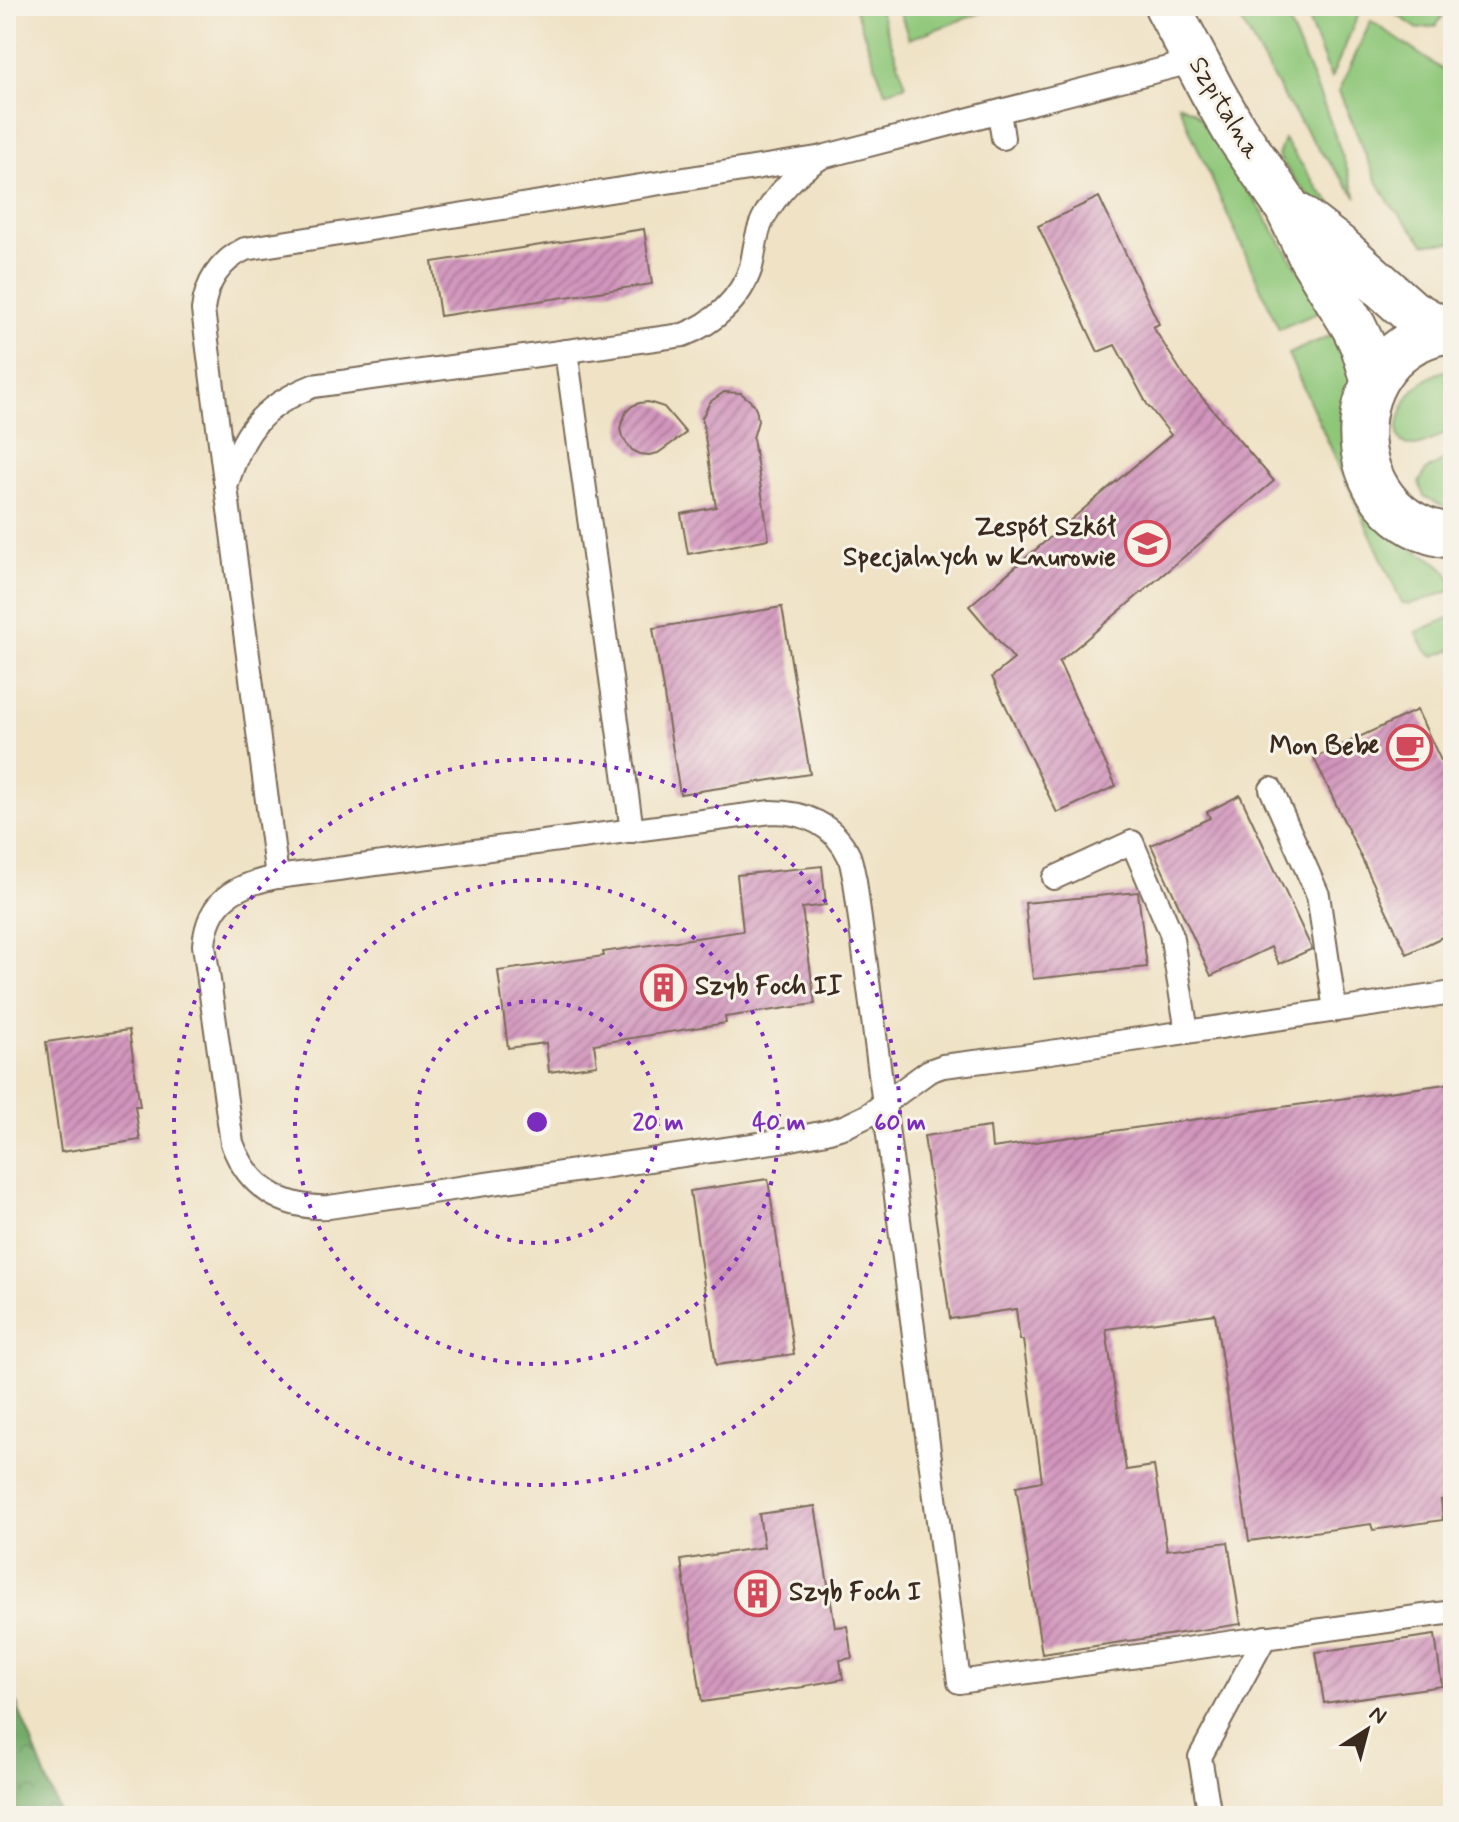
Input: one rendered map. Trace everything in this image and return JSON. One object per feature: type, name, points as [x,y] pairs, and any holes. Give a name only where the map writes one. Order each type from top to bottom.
[{"type":"street","name":"Szpitalna","points":[[1167,6],[1235,131],[1287,207],[1311,257],[1358,337],[1374,382]]},
{"type":"street","name":"Szpitalna","points":[[1287,207],[1337,246],[1411,312],[1449,330]]},
{"type":"street","points":[[1449,330],[1429,335],[1395,355],[1374,382],[1365,404],[1361,429],[1365,461],[1375,486],[1388,503],[1424,529],[1451,539]]},
{"type":"lane","points":[[277,877],[203,310],[210,283],[222,265],[245,249],[822,157],[1195,61]]},
{"type":"lane","points":[[999,112],[1003,138]]},
{"type":"lane","points":[[226,487],[241,446],[255,423],[287,397],[300,391],[328,383],[683,335],[702,327],[727,306],[744,283],[759,230],[777,198],[802,171],[822,157]]},
{"type":"lane","points":[[566,351],[632,831]]},
{"type":"lane","points":[[1271,789],[1318,895],[1335,1010]]},
{"type":"lane","points":[[1453,993],[943,1066],[929,1071],[883,1104],[867,1116],[846,1126],[786,1140],[329,1207],[303,1206],[270,1192],[255,1182],[238,1159],[232,1143],[204,945],[205,929],[220,902],[244,885],[277,877],[771,812],[790,812],[824,825],[849,856],[855,881],[883,1104],[959,1682],[1453,1612]]},
{"type":"lane","points":[[1054,878],[1132,842],[1171,933],[1187,1032]]},
{"type":"lane","points":[[1210,1816],[1200,1757],[1265,1637]]},
{"type":"green space","points":[[854,6],[878,6],[906,85],[885,92]]},
{"type":"green space","points":[[898,6],[1000,6],[909,39]]},
{"type":"green space","points":[[1233,6],[1282,6],[1326,110],[1357,197],[1320,151],[1283,96]]},
{"type":"green space","points":[[1303,6],[1350,6],[1359,13],[1331,78]]},
{"type":"green space","points":[[1384,6],[1449,6],[1436,26],[1418,29]]},
{"type":"green space","points":[[1371,21],[1453,77],[1453,242],[1425,244],[1390,204],[1376,179],[1339,91]]},
{"type":"green space","points":[[1178,104],[1193,111],[1208,126],[1324,310],[1279,329]]},
{"type":"green space","points":[[1284,139],[1320,191],[1388,261],[1380,270],[1295,180],[1278,156]]},
{"type":"green space","points":[[1338,332],[1347,348],[1371,515],[1400,541],[1441,566],[1452,581],[1453,590],[1408,605],[1402,603],[1288,354]]},
{"type":"green space","points":[[1453,369],[1453,435],[1450,431],[1419,445],[1405,444],[1400,439],[1398,423],[1410,396],[1427,379]]},
{"type":"green space","points":[[1453,456],[1453,509],[1424,496],[1419,483],[1426,470]]},
{"type":"green space","points":[[1453,616],[1453,649],[1434,656],[1426,651],[1416,632]]},
{"type":"green space","points":[[6,1677],[61,1816],[6,1816]]},
{"type":"building","points":[[1099,197],[1159,324],[1153,327],[1186,379],[1274,481],[1059,662],[1116,786],[1057,813],[992,677],[1014,659],[969,606],[1171,435],[1147,404],[1115,345],[1098,352],[1038,226]]},
{"type":"building","points":[[644,229],[652,284],[440,316],[432,262]]},
{"type":"building","points":[[724,392],[741,393],[754,404],[757,413],[753,438],[769,539],[688,554],[681,514],[716,507],[702,418],[710,402]]},
{"type":"building","points":[[648,402],[664,407],[686,433],[658,453],[649,455],[632,450],[622,437],[620,428],[632,406]]},
{"type":"building","points":[[782,607],[810,774],[680,794],[653,628]]},
{"type":"building","points":[[1417,710],[1453,786],[1453,932],[1407,954],[1314,758]]},
{"type":"building","points":[[1240,795],[1312,949],[1279,964],[1271,947],[1211,976],[1151,845],[1210,818],[1207,812]]},
{"type":"building","points":[[822,866],[826,905],[802,908],[815,1004],[725,1017],[726,1023],[594,1044],[597,1065],[549,1072],[546,1043],[508,1048],[498,971],[743,931],[737,875]]},
{"type":"building","points":[[1138,892],[1147,967],[1033,979],[1025,903]]},
{"type":"building","points":[[129,1030],[140,1106],[135,1106],[140,1140],[61,1152],[46,1042]]},
{"type":"building","points":[[1453,1083],[1453,1499],[1441,1500],[1443,1520],[1373,1530],[1371,1524],[1249,1541],[1215,1314],[1106,1329],[1126,1470],[1154,1466],[1167,1550],[1228,1542],[1241,1624],[1042,1654],[1016,1486],[1042,1481],[1016,1309],[950,1319],[924,1136],[990,1127],[992,1148]]},
{"type":"building","points":[[768,1179],[794,1354],[716,1365],[690,1191]]},
{"type":"building","name":"Szyb Foch I","points":[[815,1506],[835,1627],[847,1626],[852,1658],[840,1660],[843,1679],[702,1702],[681,1560],[764,1547],[759,1514]]},
{"type":"building","points":[[1435,1635],[1442,1686],[1324,1703],[1316,1652]]},
{"type":"place","name":"Zespół Szkół Specjalnych w Knurowie","points":[[1147,543]]},
{"type":"place","name":"Mon Bebe","points":[[1410,747]]},
{"type":"place","name":"Szyb Foch II","points":[[664,987]]},
{"type":"place","name":"Szyb Foch I","points":[[758,1593]]}]
